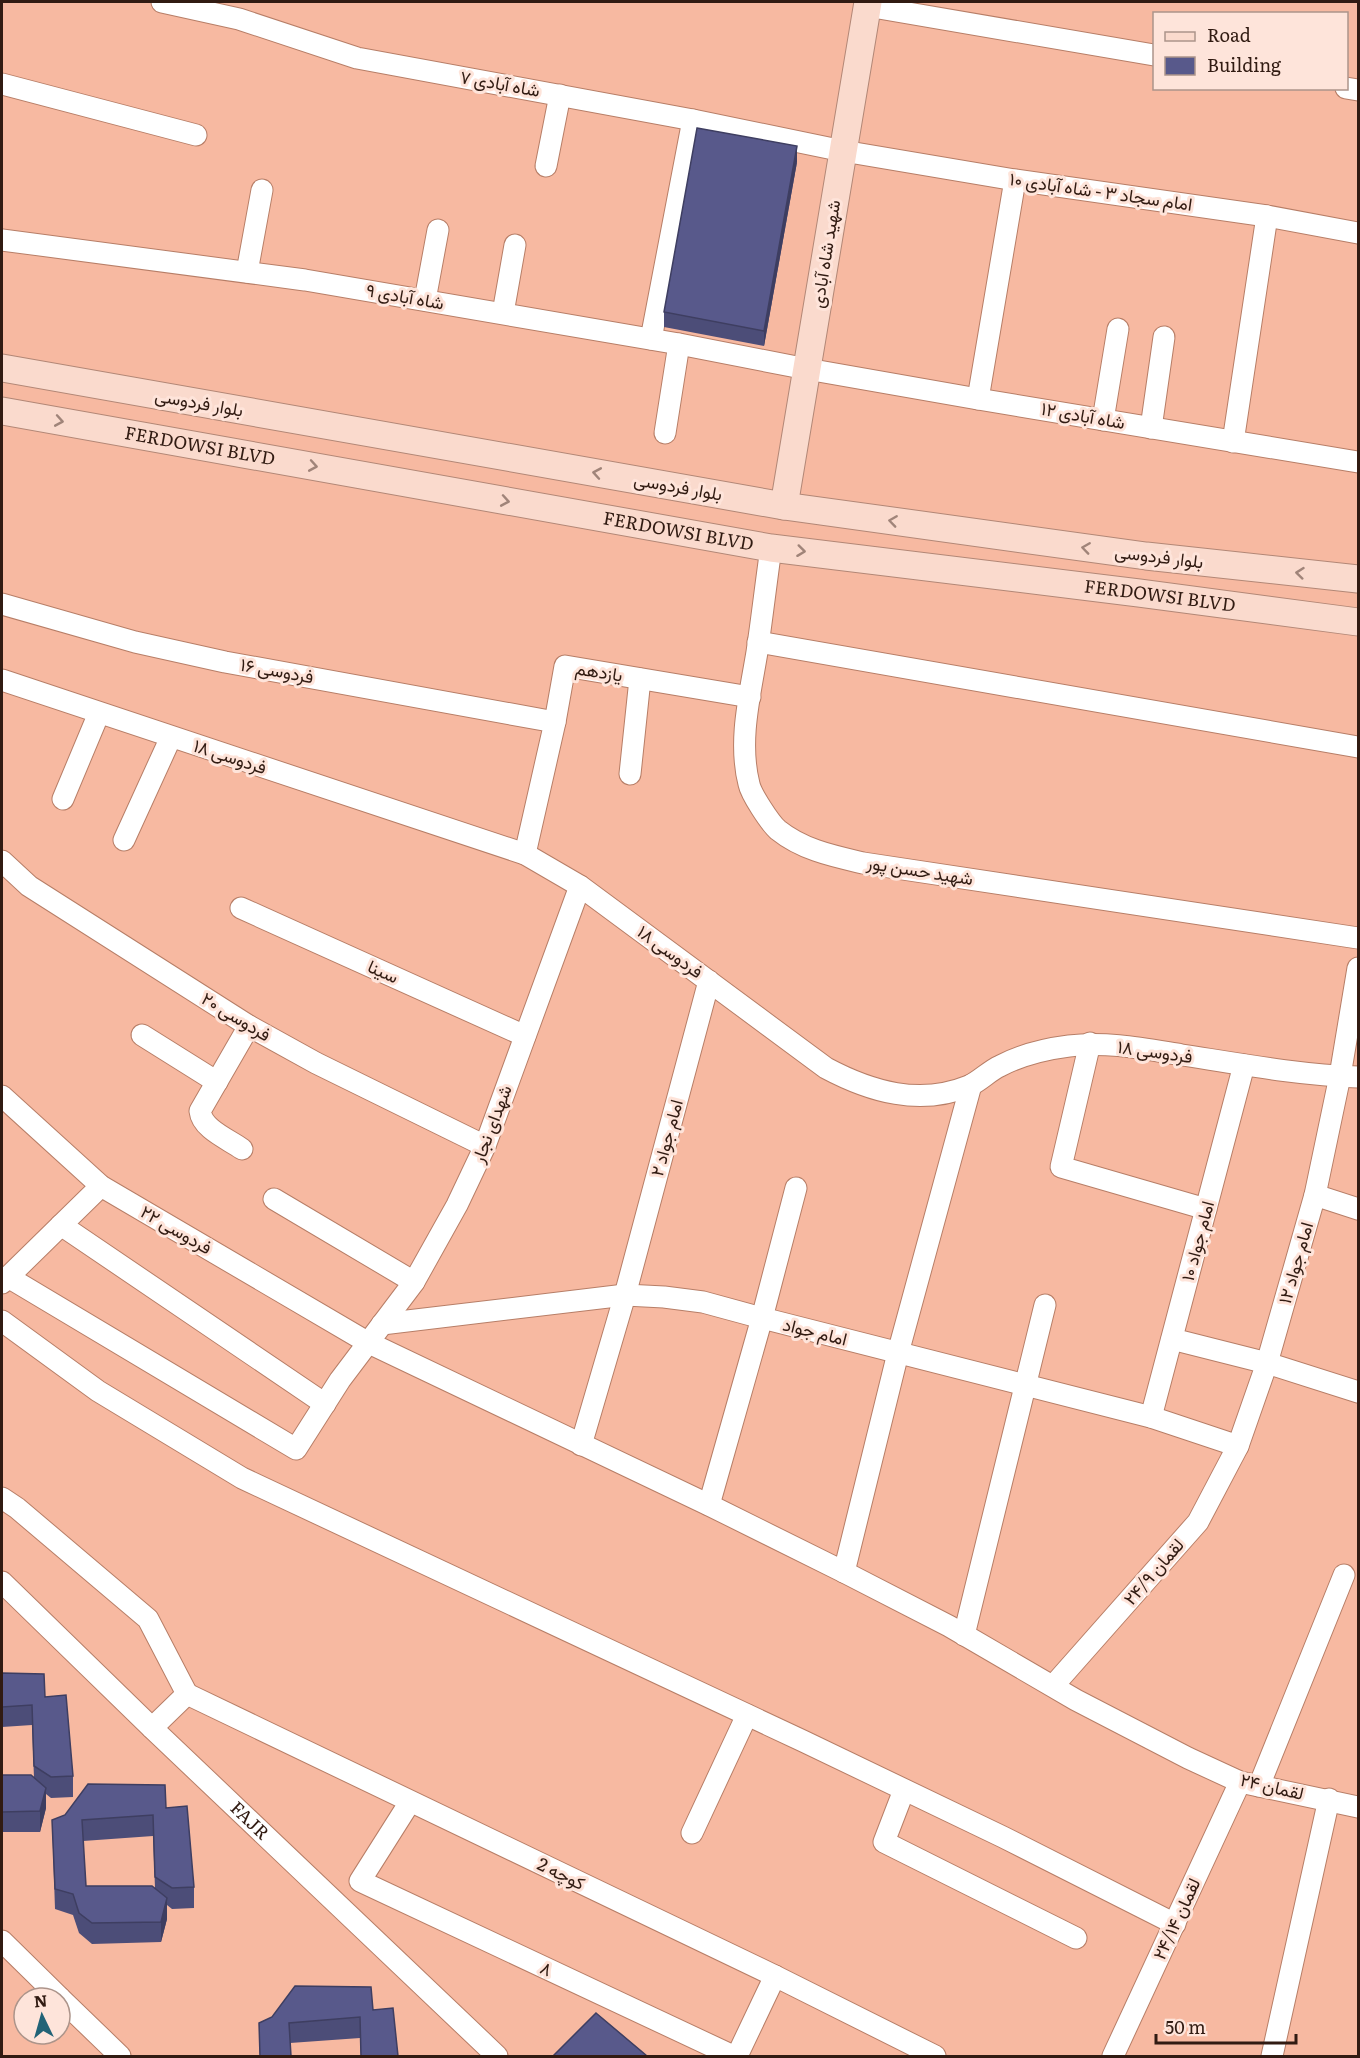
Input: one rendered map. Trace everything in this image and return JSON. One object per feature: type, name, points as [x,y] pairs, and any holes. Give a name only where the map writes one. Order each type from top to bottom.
[{"type":"main road","name":"شهید شاه آبادی","points":[[784,506],[867,4]]},
{"type":"main road","name":"بلوار فردوسی","points":[[2,368],[784,506],[1146,556],[1359,579]]},
{"type":"main road","name":"FERDOWSI BLVD","points":[[2,411],[771,548],[1359,622]]},
{"type":"street","name":"شاه آبادی ۷","points":[[162,2],[239,19],[357,57],[693,120],[843,151]]},
{"type":"street","points":[[867,4],[1153,55]]},
{"type":"street","points":[[2,84],[196,135]]},
{"type":"street","points":[[546,166],[560,95]]},
{"type":"street","points":[[651,339],[693,120]]},
{"type":"street","name":"امام سجاد ۳ - شاه آبادی ۱۰","points":[[843,151],[1015,180],[1267,216],[1359,233]]},
{"type":"street","points":[[978,399],[1015,180]]},
{"type":"street","points":[[248,272],[262,190]]},
{"type":"street","points":[[1233,442],[1267,216]]},
{"type":"street","points":[[425,300],[438,230]]},
{"type":"street","name":"شاه آبادی ۹","points":[[2,240],[248,272],[425,300],[679,344],[807,369]]},
{"type":"street","points":[[503,313],[516,245]]},
{"type":"street","points":[[1103,420],[1118,329]]},
{"type":"street","points":[[1151,428],[1164,337]]},
{"type":"street","points":[[665,433],[679,344]]},
{"type":"street","name":"شاه آبادی ۱۲","points":[[807,369],[1359,462]]},
{"type":"street","name":"شهید حسن پور","points":[[771,548],[744,756],[749,787],[776,828],[798,843],[828,855],[863,863],[1359,938]]},
{"type":"street","name":"فردوسی ۱۶","points":[[2,604],[135,642],[225,662],[555,722]]},
{"type":"street","points":[[758,642],[1359,747]]},
{"type":"street","name":"یازدهم","points":[[525,854],[566,666],[750,697]]},
{"type":"street","points":[[630,774],[640,679]]},
{"type":"street","name":"فردوسی ۱۸","points":[[2,680],[525,854],[580,886],[826,1068],[852,1082],[880,1092],[910,1096],[935,1095],[971,1085],[999,1066],[1035,1052],[1090,1043],[1349,1077]]},
{"type":"street","points":[[63,799],[99,713]]},
{"type":"street","points":[[124,840],[171,737]]},
{"type":"street","name":"فردوسی ۲۰","points":[[2,861],[29,886],[249,1026],[308,1059],[485,1146]]},
{"type":"street","name":"شهدای نجار","points":[[5,1280],[296,1449],[367,1342],[414,1282],[458,1205],[485,1146],[580,886]]},
{"type":"street","name":"سینا","points":[[241,908],[525,1036]]},
{"type":"street","name":"امام جواد ۱۲","points":[[1238,1446],[1268,1363],[1349,1077],[1359,968]]},
{"type":"street","name":"امام جواد ۲","points":[[581,1445],[625,1295],[709,981]]},
{"type":"street","points":[[243,1149],[206,1124],[201,1119],[200,1110],[249,1026]]},
{"type":"street","points":[[142,1035],[216,1082]]},
{"type":"street","points":[[1090,1043],[1061,1167],[1206,1209]]},
{"type":"street","name":"امام جواد ۱۰","points":[[1151,1417],[1244,1065]]},
{"type":"street","points":[[844,1572],[898,1353],[971,1085]]},
{"type":"street","name":"فردوسی ۲۲","points":[[2,1096],[101,1186],[367,1342],[844,1572]]},
{"type":"street","points":[[5,1280],[101,1186]]},
{"type":"street","points":[[709,1505],[796,1188]]},
{"type":"street","points":[[1315,1195],[1359,1209]]},
{"type":"street","points":[[274,1199],[414,1282]]},
{"type":"street","points":[[61,1225],[325,1404]]},
{"type":"street","name":"امام جواد","points":[[382,1324],[625,1295],[703,1302],[1151,1417],[1238,1446]]},
{"type":"street","points":[[964,1635],[1045,1305]]},
{"type":"street","points":[[2,1321],[98,1391],[242,1478],[904,1790],[1175,1924]]},
{"type":"street","points":[[1172,1339],[1268,1363],[1359,1392]]},
{"type":"street","name":"لقمان ۲۴/۹","points":[[1053,1686],[1198,1522],[1238,1446]]},
{"type":"street","points":[[2,1498],[17,1508],[148,1619],[187,1694],[152,1728]]},
{"type":"street","name":"لقمان ۲۴","points":[[844,1572],[1188,1758],[1250,1784],[1359,1807]]},
{"type":"street","name":"لقمان ۲۴/۱۴","points":[[1113,2056],[1175,1924],[1250,1784],[1344,1575]]},
{"type":"street","name":"FAJR","points":[[2,1582],[497,2056]]},
{"type":"street","name":"کوچه 2","points":[[187,1694],[775,1976],[935,2056]]},
{"type":"street","points":[[692,1833],[747,1715]]},
{"type":"street","points":[[904,1790],[884,1842],[1076,1938]]},
{"type":"street","points":[[1272,2056],[1329,1799]]},
{"type":"street","name":"۸","points":[[410,1802],[360,1881],[703,2051],[735,2056]]},
{"type":"street","points":[[2,1941],[48,1986]]},
{"type":"street","points":[[735,2056],[775,1976]]},
{"type":"street","points":[[72,2010],[120,2056]]},
{"type":"building","points":[[697,128],[797,146],[764,331],[664,312]]},
{"type":"building","points":[[2,1673],[44,1674],[45,1697],[66,1695],[73,1776],[51,1777],[34,1766],[32,1705],[2,1707]]},
{"type":"building","points":[[2,1775],[31,1775],[46,1788],[40,1811],[2,1812]]},
{"type":"building","points":[[88,1784],[165,1785],[166,1808],[187,1806],[194,1887],[172,1888],[155,1877],[153,1815],[82,1820],[86,1886],[152,1886],[167,1898],[161,1922],[92,1923],[79,1913],[73,1894],[55,1889],[52,1820],[65,1815]]},
{"type":"building","points":[[295,1986],[371,1987],[373,2010],[393,2008],[398,2056],[361,2056],[360,2017],[289,2023],[291,2056],[260,2056],[259,2023],[272,2017]]},
{"type":"building","points":[[596,2013],[647,2056],[553,2056]]}]
